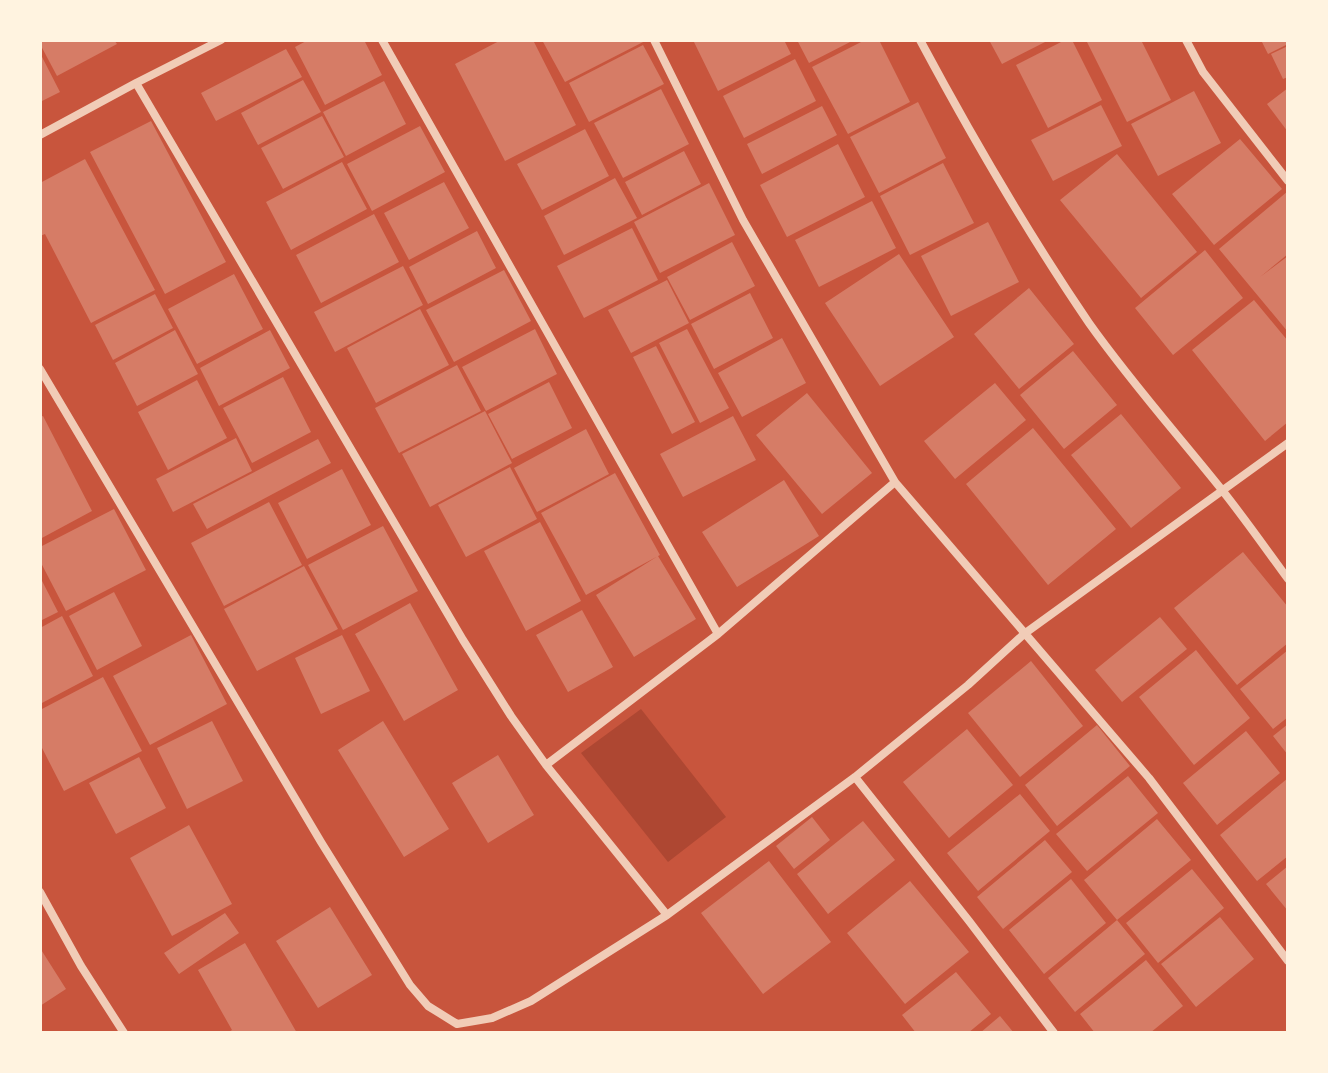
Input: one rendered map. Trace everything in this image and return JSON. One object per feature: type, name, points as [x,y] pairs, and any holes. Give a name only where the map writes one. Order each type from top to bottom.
[{"type":"street","points":[[40,135],[221,40]]},
{"type":"street","points":[[382,40],[718,634]]},
{"type":"street","points":[[654,40],[743,220],[895,482],[1149,778],[1288,961]]},
{"type":"street","points":[[920,40],[1015,209],[1090,324],[1164,421],[1223,491],[1288,579]]},
{"type":"street","points":[[1186,40],[1203,72],[1288,181]]},
{"type":"street","points":[[136,83],[463,640],[511,716],[546,765],[667,915]]},
{"type":"street","points":[[40,369],[321,842],[410,985],[428,1006],[457,1024],[492,1018],[531,1001],[667,915],[855,777],[968,685],[1024,634],[1288,443]]},
{"type":"street","points":[[546,765],[718,634],[895,482]]},
{"type":"street","points":[[855,777],[1054,1033]]},
{"type":"street","points":[[40,892],[81,966],[124,1033]]},
{"type":"shaded area","points":[[641,709],[726,817],[668,862],[581,753]]},
{"type":"building","points":[[40,40],[114,40],[117,44],[57,76]]},
{"type":"building","points":[[308,40],[364,40],[382,75],[325,105],[295,47]]},
{"type":"building","points":[[501,40],[533,40],[576,125],[505,161],[455,64]]},
{"type":"building","points":[[542,40],[647,40],[565,82]]},
{"type":"building","points":[[693,40],[784,40],[791,54],[718,91]]},
{"type":"building","points":[[797,40],[854,40],[809,63]]},
{"type":"building","points":[[865,40],[879,40],[910,102],[848,134],[812,67]]},
{"type":"building","points":[[989,40],[1049,40],[1002,64]]},
{"type":"building","points":[[1065,40],[1072,40],[1102,100],[1048,128],[1016,65]]},
{"type":"building","points":[[1086,40],[1141,40],[1171,100],[1127,122]]},
{"type":"building","points":[[1261,40],[1288,40],[1288,44],[1268,54]]},
{"type":"building","points":[[643,45],[664,84],[589,122],[569,83]]},
{"type":"building","points":[[1288,46],[1288,77],[1283,79],[1271,54]]},
{"type":"building","points":[[286,49],[302,77],[216,121],[201,93]]},
{"type":"building","points":[[40,53],[60,92],[40,102]]},
{"type":"building","points":[[795,59],[816,101],[744,138],[723,96]]},
{"type":"building","points":[[303,80],[321,112],[258,145],[241,113]]},
{"type":"building","points":[[384,81],[406,124],[346,156],[323,112]]},
{"type":"building","points":[[1288,88],[1288,132],[1267,104]]},
{"type":"building","points":[[661,89],[689,144],[623,178],[594,123]]},
{"type":"building","points":[[1194,91],[1221,143],[1158,176],[1131,124]]},
{"type":"building","points":[[918,102],[946,158],[879,193],[850,137]]},
{"type":"building","points":[[1101,105],[1122,146],[1053,181],[1031,140]]},
{"type":"building","points":[[822,106],[837,135],[762,174],[747,144]]},
{"type":"building","points":[[322,116],[344,157],[283,189],[261,148]]},
{"type":"building","points":[[151,121],[226,262],[165,294],[90,152]]},
{"type":"building","points":[[420,126],[445,172],[372,211],[347,164]]},
{"type":"building","points":[[585,129],[609,176],[542,210],[517,164]]},
{"type":"building","points":[[1240,139],[1282,189],[1214,245],[1172,194]]},
{"type":"building","points":[[838,144],[865,197],[787,237],[760,185]]},
{"type":"building","points":[[684,151],[701,184],[642,215],[625,182]]},
{"type":"building","points":[[1117,154],[1197,252],[1141,298],[1060,200]]},
{"type":"building","points":[[85,159],[155,290],[91,323],[45,234],[40,236],[40,183]]},
{"type":"building","points":[[342,162],[367,209],[291,250],[266,202]]},
{"type":"building","points":[[943,163],[974,223],[910,255],[880,196]]},
{"type":"building","points":[[615,178],[637,218],[564,255],[544,216]]},
{"type":"building","points":[[444,182],[469,228],[409,260],[384,213]]},
{"type":"building","points":[[709,183],[735,235],[660,273],[634,222]]},
{"type":"building","points":[[1288,191],[1288,254],[1260,277],[1288,256],[1288,332],[1219,249]]},
{"type":"building","points":[[872,201],[896,248],[819,287],[795,240]]},
{"type":"building","points":[[374,214],[399,262],[321,303],[296,255]]},
{"type":"building","points":[[988,222],[1019,282],[951,316],[921,256]]},
{"type":"building","points":[[632,228],[658,280],[584,318],[557,266]]},
{"type":"building","points":[[477,231],[496,268],[428,304],[409,267]]},
{"type":"building","points":[[732,242],[755,286],[690,320],[667,277]]},
{"type":"building","points":[[1205,250],[1243,298],[1173,355],[1135,308]]},
{"type":"building","points":[[899,254],[954,337],[880,386],[825,303]]},
{"type":"building","points":[[403,266],[423,305],[335,352],[314,312]]},
{"type":"building","points":[[504,270],[531,321],[454,362],[426,310]]},
{"type":"building","points":[[234,274],[263,329],[197,364],[168,309]]},
{"type":"building","points":[[667,280],[689,323],[631,353],[608,310]]},
{"type":"building","points":[[1029,288],[1074,344],[1019,389],[974,334]]},
{"type":"building","points":[[750,293],[773,338],[714,369],[691,324]]},
{"type":"building","points":[[155,294],[173,328],[113,360],[95,325]]},
{"type":"building","points":[[1254,300],[1288,341],[1288,422],[1265,441],[1192,350]]},
{"type":"building","points":[[420,309],[449,365],[376,403],[347,348]]},
{"type":"building","points":[[535,329],[557,374],[486,411],[462,367]]},
{"type":"building","points":[[687,329],[729,408],[700,423],[659,343]]},
{"type":"building","points":[[175,330],[198,374],[137,406],[115,363]]},
{"type":"building","points":[[270,330],[290,368],[219,406],[200,368]]},
{"type":"building","points":[[782,338],[806,383],[742,417],[718,373]]},
{"type":"building","points":[[656,346],[695,422],[672,434],[633,357]]},
{"type":"building","points":[[1073,351],[1117,405],[1064,449],[1020,395]]},
{"type":"building","points":[[457,365],[481,411],[399,453],[375,408]]},
{"type":"building","points":[[283,377],[311,432],[252,463],[223,408]]},
{"type":"building","points":[[197,380],[227,438],[168,470],[138,412]]},
{"type":"building","points":[[549,382],[572,428],[512,459],[488,414]]},
{"type":"building","points":[[995,383],[1026,420],[955,479],[924,441]]},
{"type":"building","points":[[807,393],[872,473],[822,514],[756,435]]},
{"type":"building","points":[[485,411],[512,463],[430,507],[402,454]]},
{"type":"building","points":[[1121,414],[1181,488],[1131,528],[1071,455]]},
{"type":"building","points":[[43,416],[92,511],[40,539],[40,417]]},
{"type":"building","points":[[733,416],[756,460],[683,497],[660,454]]},
{"type":"building","points":[[1033,428],[1116,529],[1048,585],[966,484]]},
{"type":"building","points":[[586,429],[609,474],[537,512],[514,468]]},
{"type":"building","points":[[236,438],[252,471],[173,512],[156,479]]},
{"type":"building","points":[[318,439],[331,463],[207,529],[193,504]]},
{"type":"building","points":[[510,467],[537,519],[466,557],[438,505]]},
{"type":"building","points":[[342,469],[371,525],[307,559],[278,503]]},
{"type":"building","points":[[615,473],[660,555],[586,595],[541,513]]},
{"type":"building","points":[[784,480],[819,536],[737,587],[702,532]]},
{"type":"building","points":[[269,502],[302,565],[224,606],[191,543]]},
{"type":"building","points":[[114,509],[146,570],[66,611],[40,561],[40,547]]},
{"type":"building","points":[[540,522],[581,601],[526,631],[484,551]]},
{"type":"building","points":[[383,526],[418,591],[343,630],[308,565]]},
{"type":"building","points":[[1243,552],[1288,607],[1288,643],[1237,685],[1174,608]]},
{"type":"building","points":[[658,556],[696,619],[634,657],[596,595]]},
{"type":"building","points":[[304,566],[338,629],[257,671],[224,609]]},
{"type":"building","points":[[40,577],[58,612],[40,621]]},
{"type":"building","points":[[114,592],[142,646],[97,670],[69,616]]},
{"type":"building","points":[[410,603],[458,690],[404,721],[355,634]]},
{"type":"building","points":[[582,610],[613,667],[568,692],[536,635]]},
{"type":"building","points":[[62,616],[93,676],[40,704],[40,628]]},
{"type":"building","points":[[1160,617],[1187,649],[1122,702],[1095,670]]},
{"type":"building","points":[[191,635],[227,704],[150,745],[113,676]]},
{"type":"building","points":[[342,635],[370,691],[321,714],[295,658]]},
{"type":"building","points":[[1196,650],[1250,718],[1194,765],[1139,697]]},
{"type":"building","points":[[1288,650],[1288,717],[1273,729],[1240,689]]},
{"type":"building","points":[[1031,661],[1083,726],[1020,777],[968,713]]},
{"type":"building","points":[[103,677],[142,751],[64,791],[40,744],[40,710]]},
{"type":"building","points":[[212,721],[243,781],[187,809],[157,748]]},
{"type":"building","points":[[383,721],[449,829],[404,857],[338,750]]},
{"type":"building","points":[[1288,724],[1288,755],[1273,736]]},
{"type":"building","points":[[1097,725],[1130,766],[1057,826],[1025,785]]},
{"type":"building","points":[[967,729],[1013,785],[949,838],[903,782]]},
{"type":"building","points":[[1246,731],[1280,773],[1217,825],[1183,783]]},
{"type":"building","points":[[498,755],[534,815],[488,843],[452,783]]},
{"type":"building","points":[[139,757],[166,808],[116,834],[89,783]]},
{"type":"building","points":[[1128,776],[1158,813],[1087,871],[1056,834]]},
{"type":"building","points":[[1288,778],[1288,856],[1257,881],[1220,835]]},
{"type":"building","points":[[1020,794],[1050,831],[978,891],[947,853]]},
{"type":"building","points":[[812,817],[830,840],[794,869],[776,846]]},
{"type":"building","points":[[1157,819],[1191,860],[1117,920],[1084,880]]},
{"type":"building","points":[[863,821],[895,860],[828,914],[797,874]]},
{"type":"building","points":[[189,825],[232,904],[172,936],[130,858]]},
{"type":"building","points":[[1045,840],[1072,872],[1003,929],[977,897]]},
{"type":"building","points":[[769,861],[831,942],[763,994],[701,913]]},
{"type":"building","points":[[1288,866],[1288,911],[1266,884]]},
{"type":"building","points":[[1192,869],[1224,908],[1158,963],[1126,923]]},
{"type":"building","points":[[1071,879],[1106,923],[1044,974],[1009,930]]},
{"type":"building","points":[[910,881],[969,952],[905,1004],[847,933]]},
{"type":"building","points":[[330,907],[372,975],[318,1008],[276,941]]},
{"type":"building","points":[[225,913],[239,933],[179,974],[164,953]]},
{"type":"building","points":[[1220,917],[1254,959],[1196,1007],[1161,964]]},
{"type":"building","points":[[1117,920],[1145,954],[1075,1012],[1048,978]]},
{"type":"building","points":[[245,943],[297,1033],[227,1033],[232,1030],[198,970]]},
{"type":"building","points":[[40,948],[66,989],[40,1006]]},
{"type":"building","points":[[1146,960],[1183,1006],[1150,1033],[1095,1033],[1080,1014]]},
{"type":"building","points":[[956,972],[991,1014],[968,1033],[916,1033],[902,1015]]},
{"type":"building","points":[[1000,1016],[1014,1033],[980,1033]]}]
